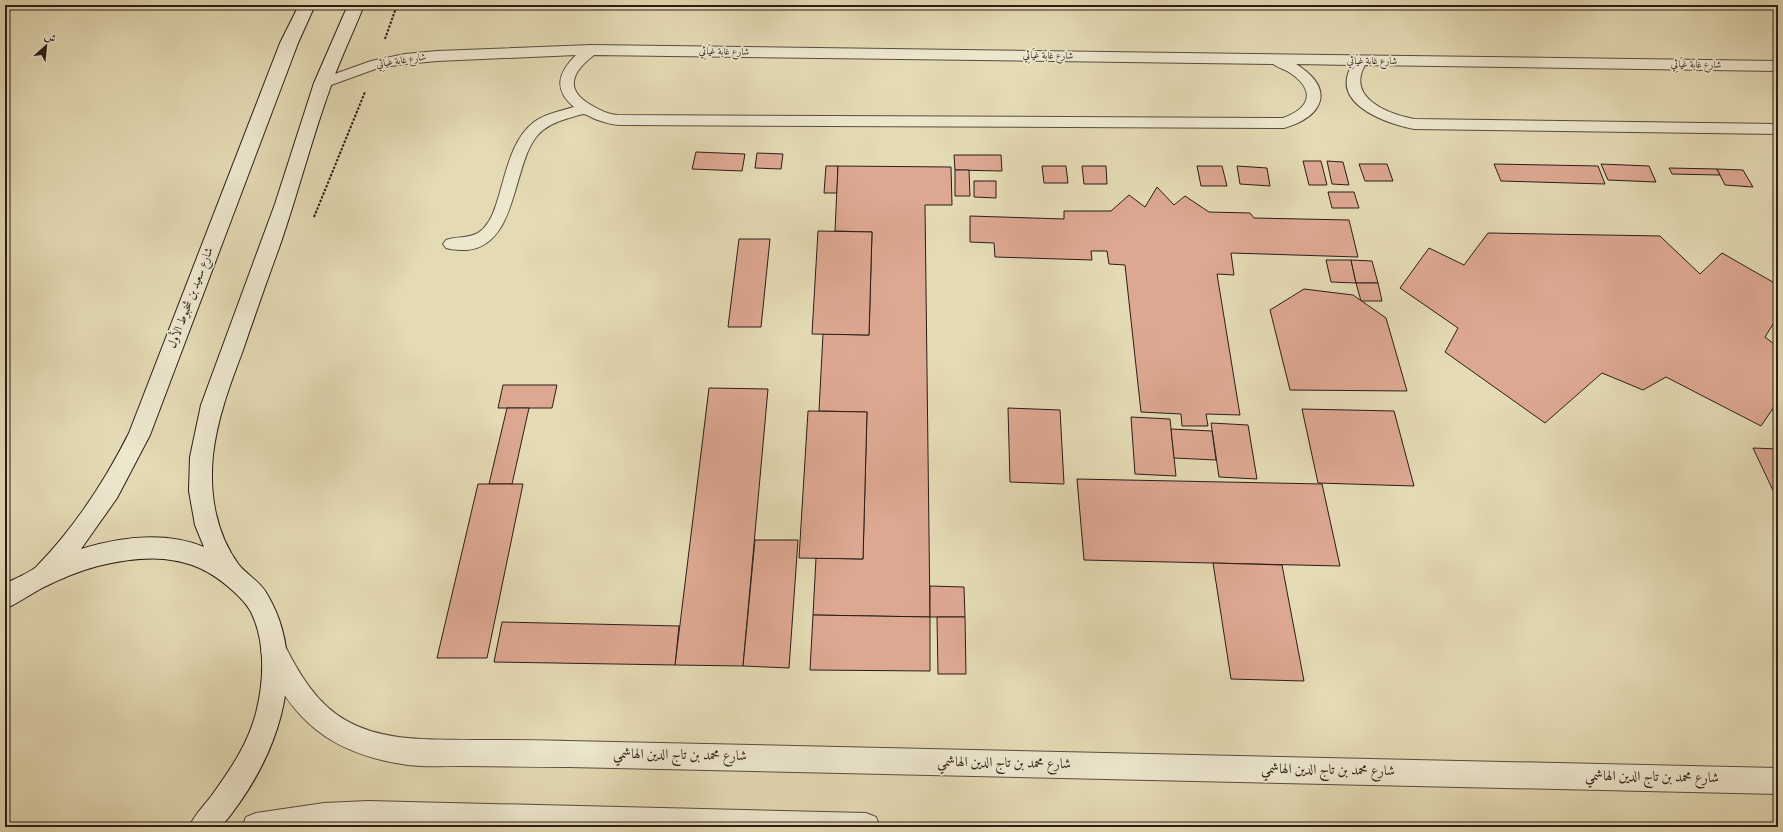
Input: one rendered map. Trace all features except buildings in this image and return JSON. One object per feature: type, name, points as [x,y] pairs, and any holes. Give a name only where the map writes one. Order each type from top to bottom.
[{"type":"main road","name":"شارع سعيد بن شخبوط الأول","points":[[46,574],[77,538],[102,503],[123,468],[139,435],[289,43],[307,5]]},
{"type":"main road","points":[[230,572],[213,541],[202,508],[199,474],[203,439],[212,405],[285,204],[323,83],[356,5]]},
{"type":"main road","points":[[5,597],[22,586],[46,574],[81,560],[115,551],[148,548],[179,550],[206,558],[230,572],[252,592],[267,619],[274,651],[274,687],[265,726],[248,766],[222,806],[203,827]]},
{"type":"main road","name":"شارع محمد بن تاج الدين الهاشمي","points":[[274,651],[289,681],[310,708],[337,730],[371,745],[409,752],[576,754],[1778,781]]},
{"type":"main road","points":[[256,827],[324,817],[368,816],[866,827]]},
{"type":"lane","name":"شارع غابة غيَاثِي","points":[[323,83],[376,64],[406,59],[437,56],[591,50],[1778,66]]},
{"type":"lane","points":[[591,50],[578,58],[570,69],[566,80],[568,92],[575,102],[609,120],[1284,124],[1298,120],[1308,112],[1313,103],[1314,93],[1309,82],[1300,73],[1288,65],[1274,60]]},
{"type":"lane","points":[[1362,61],[1356,68],[1353,76],[1353,85],[1357,94],[1374,111],[1400,122],[1414,124],[1778,129]]},
{"type":"lane","points":[[451,244],[473,242],[489,231],[502,210],[520,152],[533,130],[553,119],[586,109]]},
{"type":"path","points":[[314,217],[376,64],[396,5]]}]
